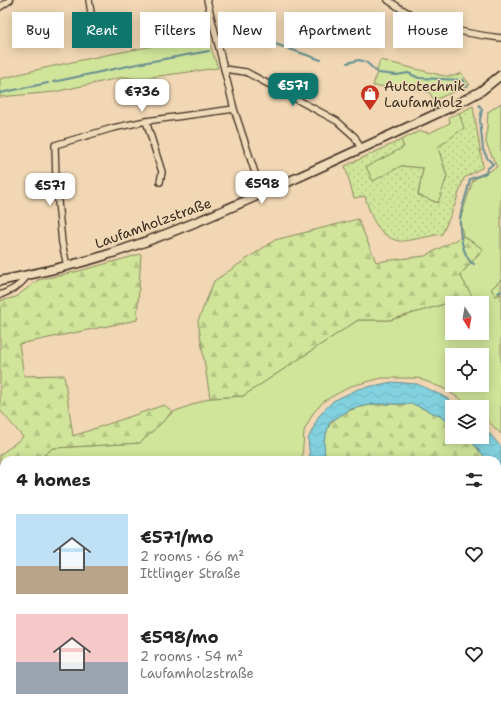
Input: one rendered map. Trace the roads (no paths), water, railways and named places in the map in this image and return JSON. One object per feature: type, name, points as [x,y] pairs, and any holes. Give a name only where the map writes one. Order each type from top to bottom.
[{"type":"main road","name":"Laufamholzstraße","points":[[0,281],[67,266],[165,235],[262,194],[464,101],[485,88],[501,75]]},
{"type":"street","points":[[0,7],[10,0]]},
{"type":"street","points":[[89,0],[91,12]]},
{"type":"street","points":[[206,0],[234,109],[262,194]]},
{"type":"street","points":[[388,0],[409,14],[423,21],[445,28],[501,38]]},
{"type":"street","points":[[224,69],[246,72],[337,121],[355,137],[361,149]]},
{"type":"street","points":[[67,266],[62,243],[56,181],[55,145],[113,128],[146,121],[234,109]]},
{"type":"street","points":[[146,121],[162,172],[160,182]]},
{"type":"street","points":[[0,295],[20,285],[26,276]]},
{"type":"water","points":[[392,382],[417,384],[450,400],[445,400],[445,420],[413,404],[375,404],[351,409],[330,422],[324,441],[325,456],[310,456],[308,439],[319,416],[333,401],[358,389]]},
{"type":"water","points":[[489,433],[501,447],[501,456],[484,456],[474,444],[489,444]]},
{"type":"waterway","points":[[276,44],[321,60]]},
{"type":"waterway","points":[[53,82],[142,63],[209,51]]},
{"type":"waterway","points":[[347,63],[359,60],[366,62],[378,73],[397,75],[408,73],[419,78],[463,80],[467,86]]},
{"type":"waterway","points":[[0,93],[48,83]]},
{"type":"waterway","points":[[474,264],[468,259],[462,242],[460,217],[470,179],[486,173],[487,169],[493,164],[483,150],[480,120],[482,109],[479,105]]},
{"type":"place","name":"Autotechnik Laufamholz","points":[[370,111]]}]
